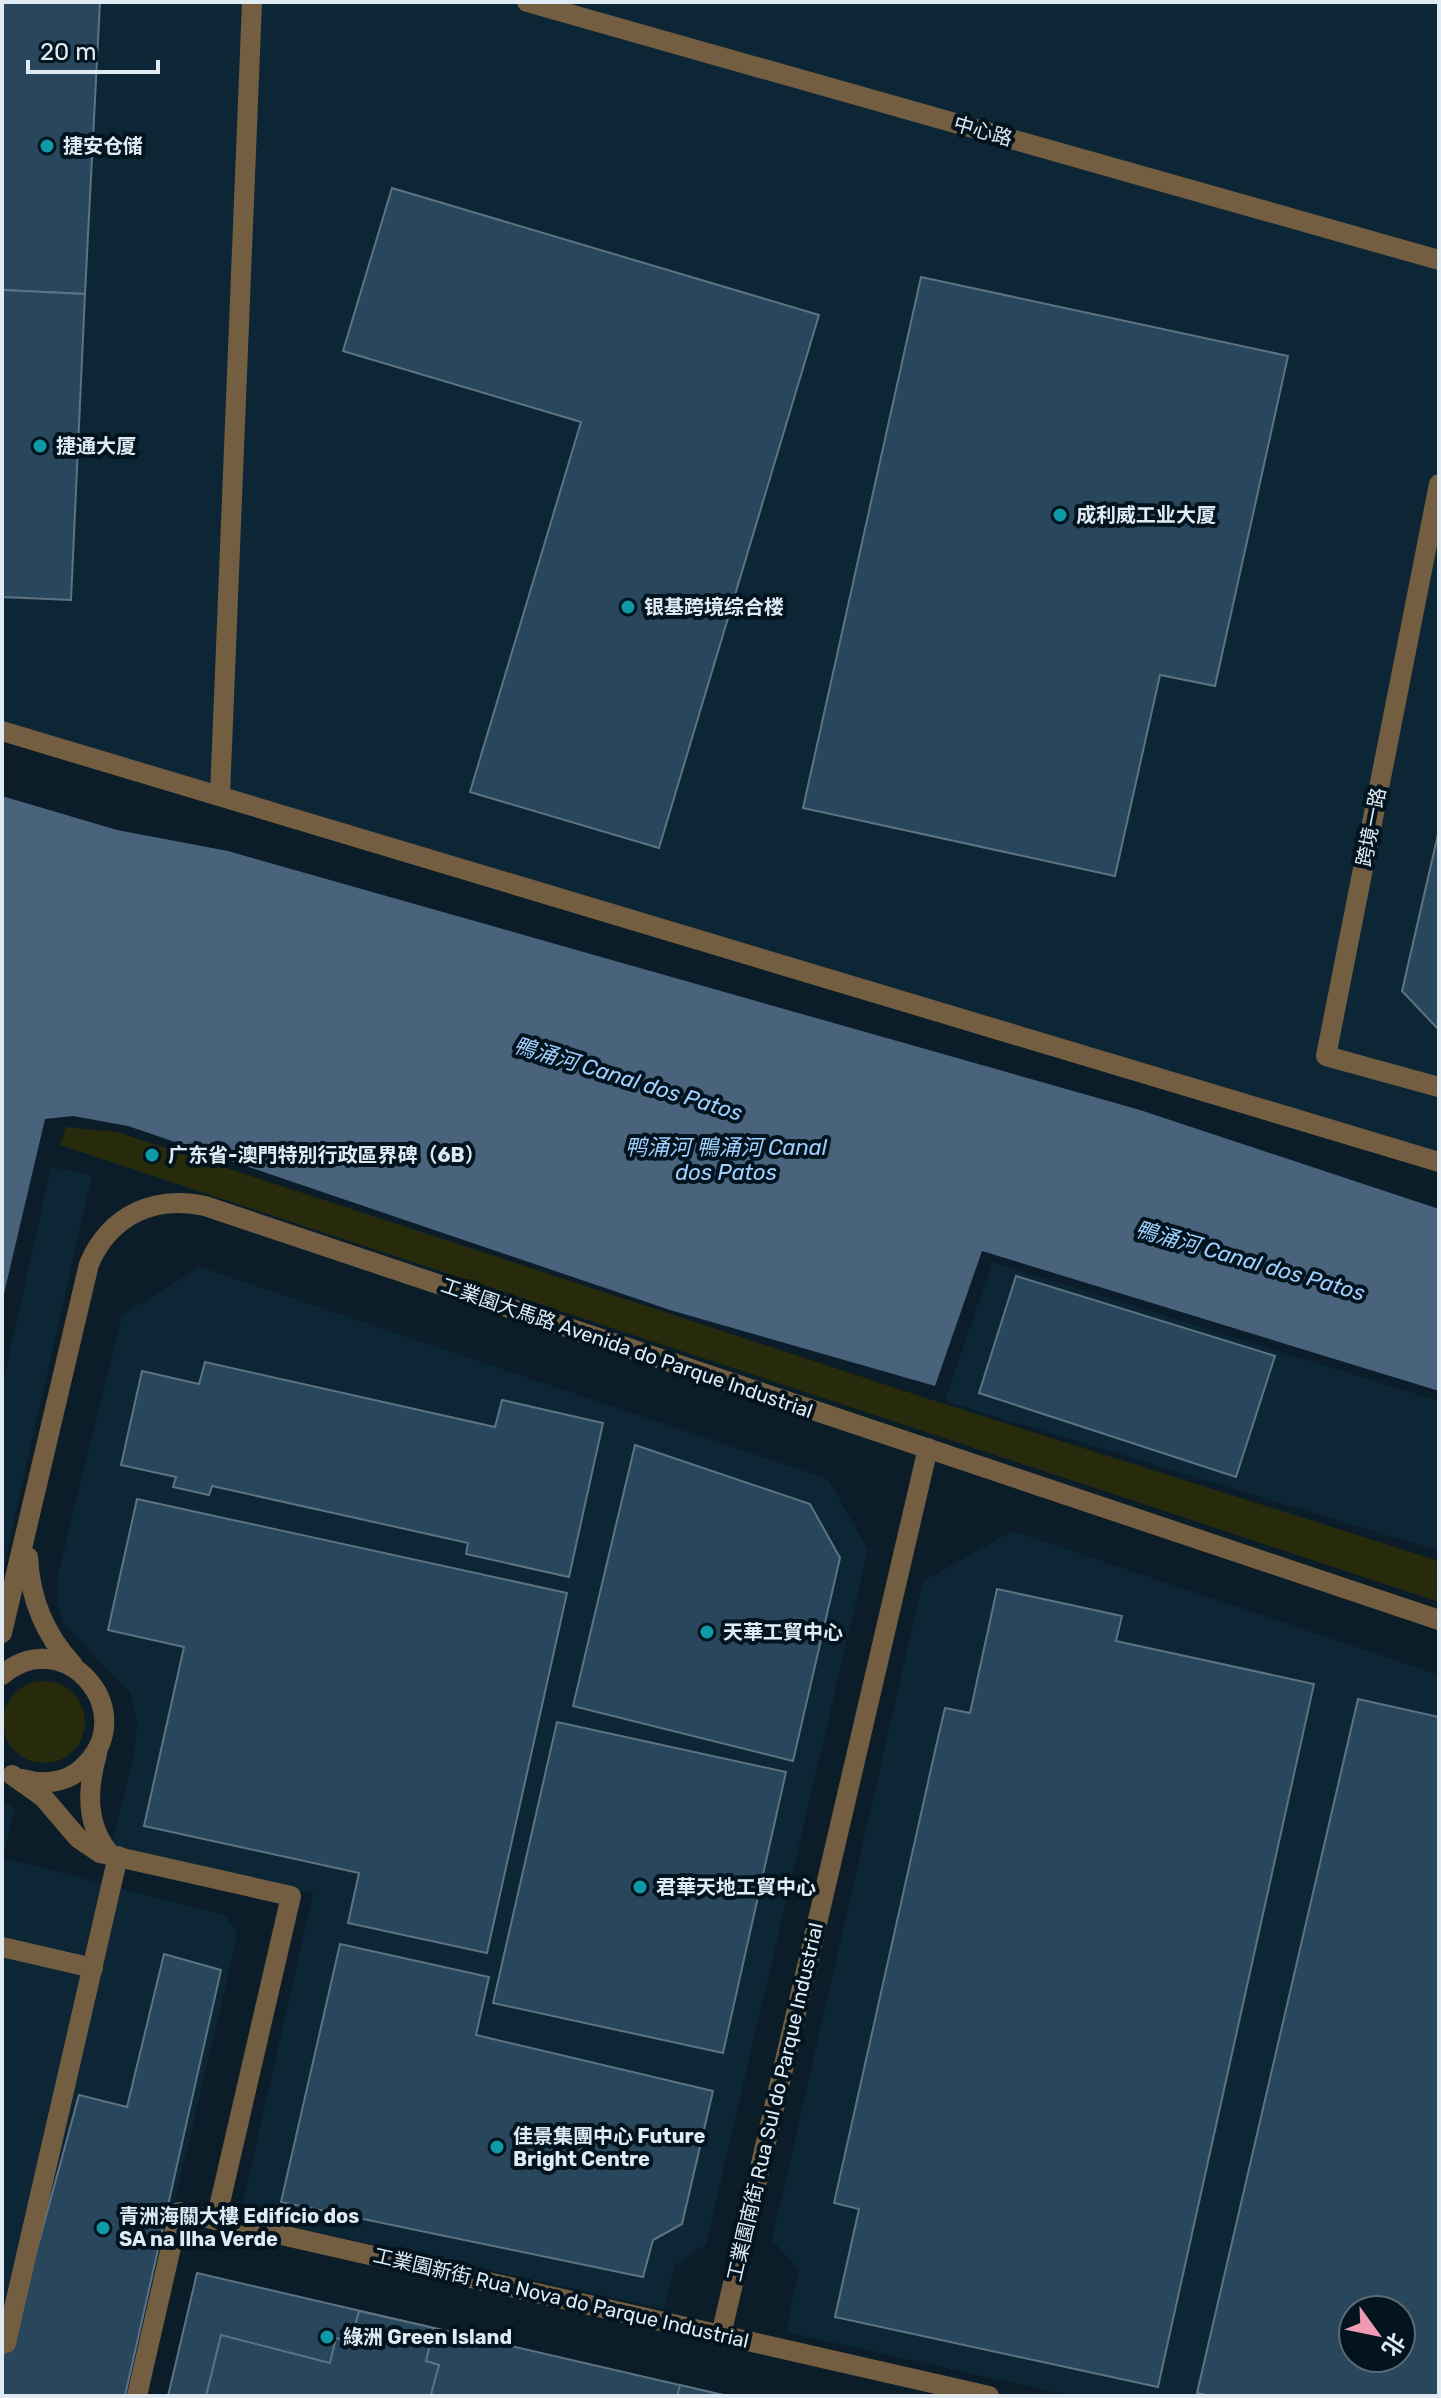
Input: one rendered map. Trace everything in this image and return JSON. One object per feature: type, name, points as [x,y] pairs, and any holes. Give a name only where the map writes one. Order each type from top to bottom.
[{"type":"street","points":[[220,796],[252,2]]},
{"type":"street","name":"中心路","points":[[527,2],[1439,260]]},
{"type":"street","name":"跨境一路","points":[[1439,484],[1326,1056],[1439,1087]]},
{"type":"street","points":[[2,731],[1439,1162]]},
{"type":"street","name":"工業園大馬路 Avenida do Parque Industrial","points":[[2,1633],[92,1256],[104,1237],[126,1217],[146,1207],[168,1202],[205,1206],[1439,1620]]},
{"type":"street","name":"工業園南街 Rua Sul do Parque Industrial","points":[[721,2335],[928,1448]]},
{"type":"street","name":"工業園大馬路 Avenida do Parque Industrial","points":[[30,1525],[29,1578],[38,1611],[53,1639],[93,1685],[102,1703],[104,1729],[99,1744]]},
{"type":"street","points":[[2,1675],[13,1666],[42,1659],[62,1662],[79,1671]]},
{"type":"street","points":[[7,1771],[37,1782],[63,1779],[89,1762],[99,1744]]},
{"type":"street","points":[[99,1744],[90,1784],[91,1814],[98,1839],[114,1856]]},
{"type":"street","points":[[7,1771],[43,1797],[86,1845],[114,1856],[291,1896],[216,2220]]},
{"type":"street","points":[[2,2342],[6,2343],[93,1968],[114,1856]]},
{"type":"street","points":[[2,1947],[93,1968]]},
{"type":"street","name":"工業園新街 Rua Nova do Parque Industrial","points":[[137,2396],[179,2212],[989,2396]]},
{"type":"shaded area","points":[[2,2],[1439,2],[1439,1162],[2,731]]},
{"type":"shaded area","points":[[51,1167],[92,1175],[2,1573],[2,1388]]},
{"type":"shaded area","points":[[992,1262],[1439,1401],[1439,1551],[945,1401]]},
{"type":"shaded area","points":[[200,1267],[828,1479],[868,1550],[706,2244],[675,2265],[664,2309],[240,2215],[313,1894],[111,1847],[134,1754],[137,1722],[130,1693],[64,1624],[57,1603],[57,1579],[122,1315]]},
{"type":"shaded area","points":[[1013,1531],[1439,1675],[1439,2396],[1072,2396],[786,2332],[799,2269],[772,2240],[923,1581]]},
{"type":"shaded area","points":[[2,1801],[15,1808],[3,1858],[225,1915],[238,1933],[129,2396],[2,2396]]},
{"type":"green space","points":[[66,1127],[117,1132],[929,1399],[1439,1561],[1439,1602],[60,1145]]},
{"type":"green space","points":[[44,1681],[60,1684],[73,1693],[82,1706],[85,1722],[82,1738],[73,1751],[60,1760],[44,1763],[28,1760],[15,1751],[6,1738],[3,1722],[6,1706],[15,1693],[28,1684]]},
{"type":"water","name":"鸭涌河 鴨涌河 Canal dos Patos","points":[[2,796],[117,830],[228,851],[1140,1110],[1439,1209],[1439,1391],[982,1251],[935,1386],[670,1310],[128,1126],[73,1116],[45,1119],[2,1302]]},
{"type":"building","name":"捷安仓储","points":[[2,2],[100,2],[85,294],[2,290]]},
{"type":"building","name":"银基跨境综合楼","points":[[392,188],[819,315],[659,848],[470,792],[581,422],[343,351]]},
{"type":"building","name":"成利威工业大厦","points":[[921,277],[1288,356],[1215,686],[1160,675],[1115,876],[803,808]]},
{"type":"building","name":"捷通大厦","points":[[2,290],[85,294],[71,600],[2,597]]},
{"type":"building","points":[[1439,830],[1439,1030],[1402,991]]},
{"type":"building","points":[[1016,1276],[1275,1356],[1236,1477],[979,1393]]},
{"type":"building","points":[[205,1362],[495,1427],[502,1400],[603,1423],[569,1577],[466,1554],[468,1543],[212,1486],[209,1495],[173,1487],[176,1477],[121,1465],[142,1371],[199,1384]]},
{"type":"building","name":"天華工貿中心","points":[[635,1445],[810,1504],[840,1558],[793,1761],[573,1706]]},
{"type":"building","points":[[137,1499],[567,1593],[487,1953],[348,1923],[359,1873],[144,1826],[184,1647],[108,1630]]},
{"type":"building","points":[[997,1589],[1122,1616],[1116,1641],[1314,1684],[1158,2387],[835,2317],[859,2209],[834,2203],[945,1708],[970,1713]]},
{"type":"building","points":[[1358,1699],[1439,1717],[1437,2396],[1211,2396],[1197,2393]]},
{"type":"building","name":"君華天地工貿中心","points":[[557,1722],[786,1772],[723,2053],[493,2003]]},
{"type":"building","name":"佳景集團中心 Future Bright Centre","points":[[340,1944],[489,1977],[476,2035],[713,2091],[682,2224],[653,2240],[643,2277],[281,2202]]},
{"type":"building","name":"青洲海關大樓 Edifício dos SA na Ilha Verde","points":[[164,1954],[221,1970],[125,2396],[2,2396],[2,2355],[10,2348],[79,2095],[127,2107]]},
{"type":"building","name":"綠洲 Green Island","points":[[197,2273],[434,2328],[727,2396],[168,2396]]},
{"type":"building","points":[[359,2311],[434,2328],[426,2361],[439,2365],[431,2394],[437,2396],[206,2396],[221,2335],[330,2363],[336,2338],[351,2341]]},
{"type":"building","points":[[680,2385],[727,2396],[677,2396]]},
{"type":"place","name":"捷安仓储","points":[[47,146]]},
{"type":"place","name":"捷通大厦","points":[[40,446]]},
{"type":"place","name":"成利威工业大厦","points":[[1060,515]]},
{"type":"place","name":"银基跨境综合楼","points":[[628,607]]},
{"type":"place","name":"广东省-澳門特別行政區界碑（6B）","points":[[152,1155]]},
{"type":"place","name":"天華工貿中心","points":[[707,1632]]},
{"type":"place","name":"君華天地工貿中心","points":[[640,1887]]},
{"type":"place","name":"佳景集團中心 Future Bright Centre","points":[[497,2147]]},
{"type":"place","name":"青洲海關大樓 Edifício dos SA na Ilha Verde","points":[[103,2228]]},
{"type":"place","name":"綠洲 Green Island","points":[[327,2337]]},
{"type":"water label","name":"鴨涌河 Canal dos Patos","points":[[628,1079]]},
{"type":"water label","name":"鴨涌河 Canal dos Patos","points":[[1250,1261]]}]
